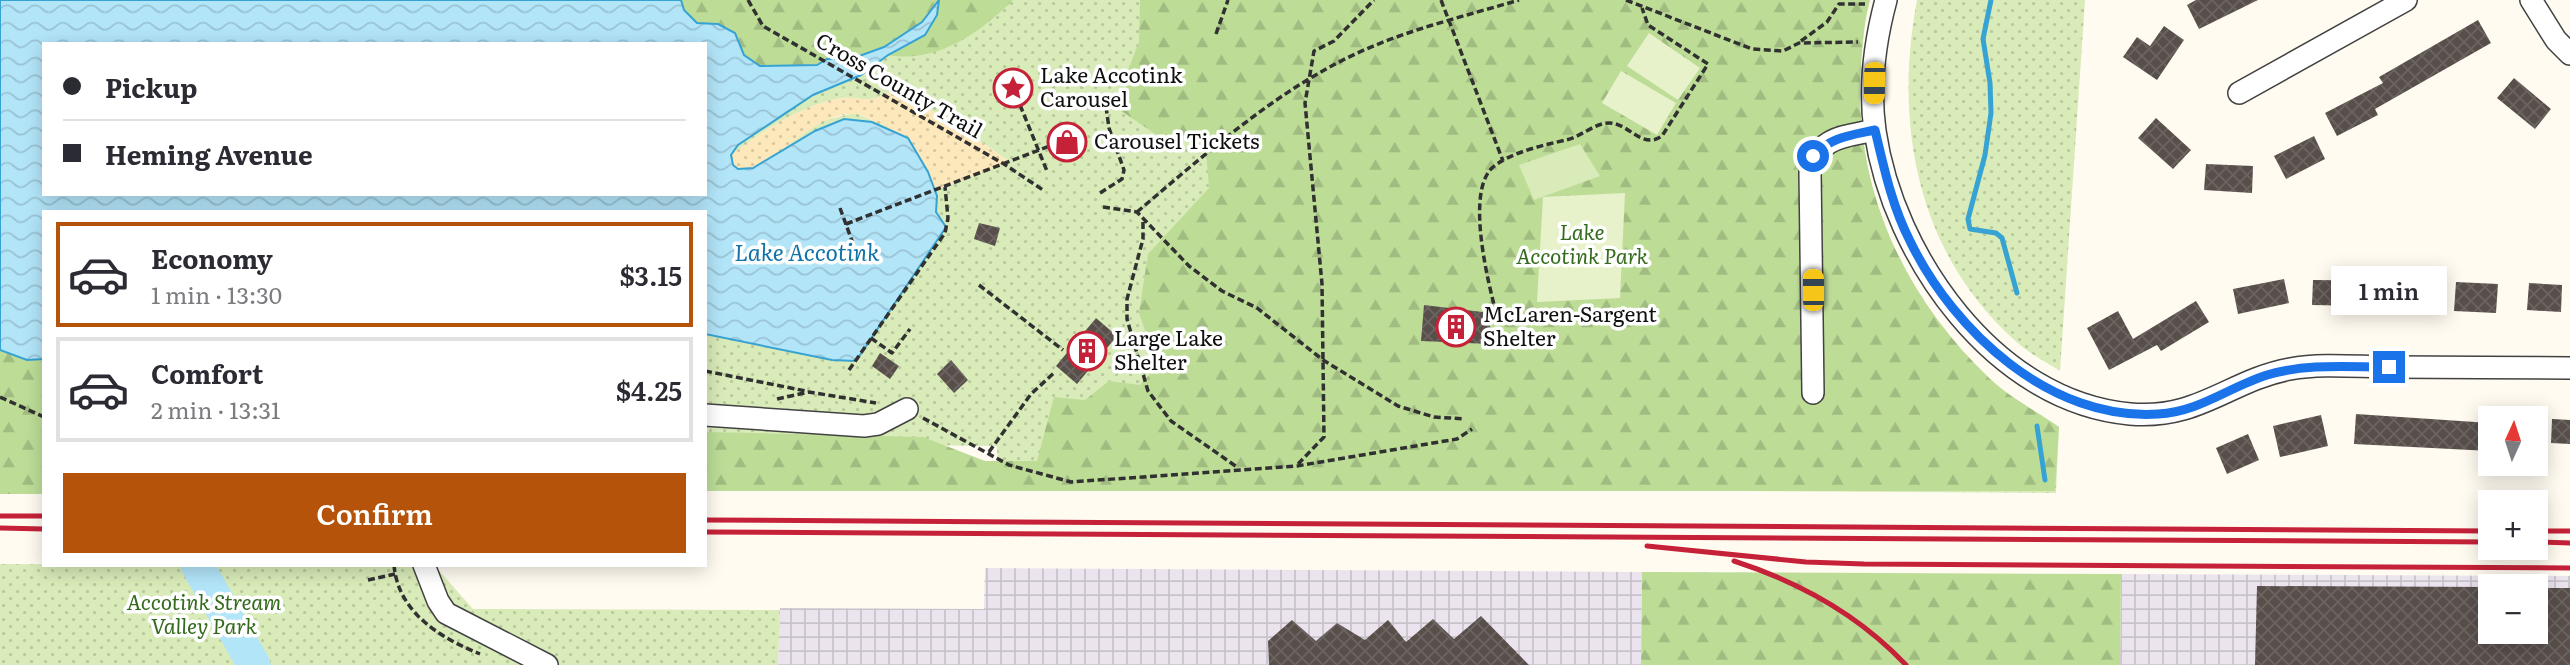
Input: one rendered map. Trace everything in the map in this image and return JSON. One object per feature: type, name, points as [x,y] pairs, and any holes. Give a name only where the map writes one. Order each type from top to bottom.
[{"type":"street","points":[[2239,93],[2406,0]]},
{"type":"street","points":[[2531,0],[2556,40],[2570,54]]},
{"type":"street","points":[[1886,1],[1877,43],[1875,130],[1897,211],[1909,241],[1939,290],[1973,330],[2007,360],[2056,393],[2080,403],[2131,414],[2160,414],[2204,404],[2265,376],[2311,366],[2570,368]]},
{"type":"street","points":[[1813,393],[1810,172],[1813,156],[1822,146],[1835,139],[1875,130]]},
{"type":"street","points":[[707,415],[864,426],[878,424],[897,407]]},
{"type":"street","points":[[425,567],[438,601],[446,612],[547,665]]},
{"type":"path","name":"Cross County Trail","points":[[748,0],[762,26],[1004,164],[1043,190]]},
{"type":"path","points":[[1216,34],[1228,0]]},
{"type":"path","points":[[1297,466],[1325,437],[1322,284],[1305,103],[1306,82],[1314,51],[1334,41],[1374,0]]},
{"type":"path","points":[[1441,0],[1503,161]]},
{"type":"path","points":[[1137,212],[1219,145],[1306,82],[1372,47],[1519,0]]},
{"type":"path","points":[[1626,0],[1752,49],[1783,51],[1828,22],[1839,4],[1886,1]]},
{"type":"path","points":[[1505,344],[1483,267],[1479,211],[1481,188],[1490,170],[1503,161],[1555,142],[1580,138],[1601,124],[1614,123],[1646,141],[1662,136],[1708,64],[1648,25],[1642,8]]},
{"type":"path","points":[[1799,43],[1877,43]]},
{"type":"path","points":[[1100,193],[1114,187],[1122,179],[1124,170],[1109,128],[1104,93]]},
{"type":"path","points":[[1020,106],[1047,171]]},
{"type":"path","points":[[846,224],[1060,142]]},
{"type":"path","points":[[849,370],[945,233],[948,218],[945,187]]},
{"type":"path","points":[[1103,207],[1137,212],[1189,266],[1222,291],[1256,308],[1323,359],[1398,406],[1434,416],[1465,419]]},
{"type":"path","points":[[840,208],[859,260]]},
{"type":"path","points":[[1143,220],[1143,239],[1127,299],[1127,319],[1147,391],[1171,421],[1238,468]]},
{"type":"path","points":[[979,285],[1063,350]]},
{"type":"path","points":[[871,338],[892,353],[909,328]]},
{"type":"path","points":[[707,372],[897,407],[989,452],[1009,465],[1071,482],[1238,468],[1297,466],[1457,439],[1472,429]]},
{"type":"path","points":[[989,452],[1031,394],[1055,372]]},
{"type":"path","points":[[767,400],[809,392]]},
{"type":"path","points":[[1,398],[42,417]]},
{"type":"path","points":[[368,580],[395,574]]},
{"type":"shaded area","points":[[985,568],[1642,572],[1641,665],[778,665],[780,608],[984,609]]},
{"type":"shaded area","points":[[2121,574],[2478,576],[2478,644],[2548,644],[2548,576],[2570,576],[2570,665],[2120,665]]},
{"type":"green space","name":"Lake Accotink Park","points":[[0,0],[1870,0],[1862,47],[1860,108],[1865,152],[1889,235],[1908,274],[1931,311],[1958,346],[1997,385],[2059,427],[2056,493],[998,486],[997,446],[707,443],[707,210],[42,210],[42,483],[0,483]],"holes":[[[893,91],[951,121],[1009,161],[888,127],[855,113],[820,121],[753,168],[731,155],[794,114],[836,99],[869,99]]]},
{"type":"green space","points":[[681,0],[1013,0],[972,34],[940,50],[906,57],[888,55],[925,34],[922,22],[884,47],[851,59],[827,59],[817,65],[790,68],[760,66],[744,55],[735,33],[718,24],[697,23],[684,10]]},
{"type":"green space","name":"Lake Accotink Park","points":[[1140,0],[1870,0],[1862,47],[1860,108],[1865,152],[1889,235],[1908,274],[1931,311],[1958,346],[1997,385],[2059,427],[2055,491],[707,491],[707,432],[923,437],[985,461],[1037,461],[1054,397],[1085,400],[1109,381],[1140,385],[1157,366],[1139,313],[1148,254],[1209,188],[1205,139],[1164,140],[1114,106],[1139,42]]},
{"type":"green space","points":[[1917,0],[2085,0],[2060,371],[2020,345],[1985,310],[1957,272],[1936,231],[1921,187],[1912,142],[1910,48]]},
{"type":"green space","points":[[1649,33],[1700,68],[1678,100],[1627,66]]},
{"type":"green space","points":[[1621,71],[1676,103],[1657,135],[1602,103]]},
{"type":"green space","points":[[1580,144],[1600,176],[1534,200],[1519,165]]},
{"type":"green space","points":[[1625,193],[1620,298],[1537,302],[1543,197]]},
{"type":"green space","points":[[0,350],[26,360],[42,359],[42,494],[0,494]]},
{"type":"green space","name":"Accotink Stream Valley Park","points":[[0,564],[42,564],[42,567],[436,567],[473,609],[780,610],[778,665],[0,665]]},
{"type":"green space","points":[[1642,572],[2121,574],[2120,665],[1641,665]]},
{"type":"sand","points":[[893,91],[951,121],[1010,162],[935,191],[921,158],[908,142],[890,129],[853,114],[821,123],[753,167],[738,170],[733,165],[731,155],[794,114],[836,99],[869,99]]},
{"type":"water","name":"Lake Accotink","points":[[0,0],[681,0],[684,10],[697,23],[718,24],[735,33],[744,55],[760,66],[817,65],[827,59],[851,59],[884,47],[922,22],[939,0],[937,15],[925,35],[888,55],[861,75],[813,95],[738,145],[731,155],[733,165],[738,169],[753,168],[815,131],[844,119],[872,122],[908,138],[928,172],[937,196],[936,212],[946,227],[856,361],[832,360],[707,334],[707,210],[42,210],[42,359],[27,360],[0,350]]},
{"type":"building","points":[[2196,0],[2258,0],[2199,29],[2187,5]]},
{"type":"building","points":[[2478,20],[2491,43],[2375,109],[2378,115],[2337,136],[2325,113],[2383,83],[2379,77]]},
{"type":"building","points":[[2164,26],[2184,40],[2157,80],[2123,57],[2137,37],[2150,46]]},
{"type":"building","points":[[2514,78],[2551,109],[2535,129],[2497,98]]},
{"type":"building","points":[[2156,118],[2191,150],[2173,169],[2138,138]]},
{"type":"building","points":[[2314,136],[2325,159],[2286,179],[2274,156]]},
{"type":"building","points":[[2206,164],[2253,166],[2252,193],[2204,190]]},
{"type":"building","points":[[979,223],[1000,228],[995,246],[974,239]]},
{"type":"building","points":[[2393,274],[2427,276],[2425,304],[2366,301],[2366,306],[2312,305],[2313,280],[2392,281]]},
{"type":"building","points":[[2284,279],[2289,303],[2238,314],[2233,289]]},
{"type":"building","points":[[2456,282],[2498,284],[2496,313],[2454,311]]},
{"type":"building","points":[[2529,283],[2562,285],[2561,312],[2527,310]]},
{"type":"building","points":[[2196,301],[2209,322],[2161,351],[2157,345],[2109,370],[2087,328],[2118,311],[2133,339]]},
{"type":"building","name":"McLaren-Sargent Shelter","points":[[1424,305],[1491,313],[1489,344],[1421,341]]},
{"type":"building","name":"Large Lake Shelter","points":[[1096,318],[1117,336],[1077,384],[1056,366]]},
{"type":"building","points":[[880,353],[899,366],[890,379],[872,366]]},
{"type":"building","points":[[951,360],[968,380],[954,393],[937,374]]},
{"type":"building","points":[[2356,414],[2478,422],[2478,450],[2354,444]]},
{"type":"building","points":[[2321,415],[2328,446],[2280,457],[2273,426]]},
{"type":"building","points":[[2552,419],[2570,420],[2570,444],[2551,443]]},
{"type":"building","points":[[2248,434],[2259,460],[2227,474],[2216,448]]},
{"type":"building","points":[[2257,586],[2478,587],[2478,644],[2548,644],[2548,588],[2570,588],[2570,665],[2255,665]]},
{"type":"building","points":[[1481,616],[1529,665],[1269,665],[1268,641],[1292,620],[1316,641],[1337,623],[1365,640],[1388,620],[1406,642],[1433,619],[1454,639]]},
{"type":"waterway","points":[[1991,0],[1983,39],[1990,83],[1991,113],[1985,155],[1968,219],[1970,229],[1996,233],[2002,238],[2017,293]]},
{"type":"waterway","points":[[2037,426],[2045,480]]},
{"type":"waterway","points":[[198,567],[254,665]]},
{"type":"railway","points":[[0,516],[42,516]]},
{"type":"railway","points":[[707,520],[2478,531]]},
{"type":"railway","points":[[0,528],[42,529]]},
{"type":"railway","points":[[2548,531],[2570,531]]},
{"type":"railway","points":[[707,532],[2478,542]]},
{"type":"railway","points":[[2548,542],[2570,543]]},
{"type":"railway","points":[[1647,546],[1806,562],[1864,564],[2570,568]]},
{"type":"railway","points":[[1734,561],[1782,579],[1827,602],[1868,631],[1906,665]]},
{"type":"place","name":"Lake Accotink Carousel","points":[[1013,88]]},
{"type":"place","name":"Carousel Tickets","points":[[1067,142]]},
{"type":"place","name":"McLaren-Sargent Shelter","points":[[1456,327]]},
{"type":"place","name":"Large Lake Shelter","points":[[1087,351]]},
{"type":"route","points":[[1813,156],[1822,146],[1835,139],[1875,130],[1897,211],[1909,241],[1939,290],[1959,316],[2007,360],[2056,393],[2080,403],[2102,410],[2131,414],[2160,414],[2204,404],[2249,382],[2289,369],[2311,366],[2389,367]]}]
